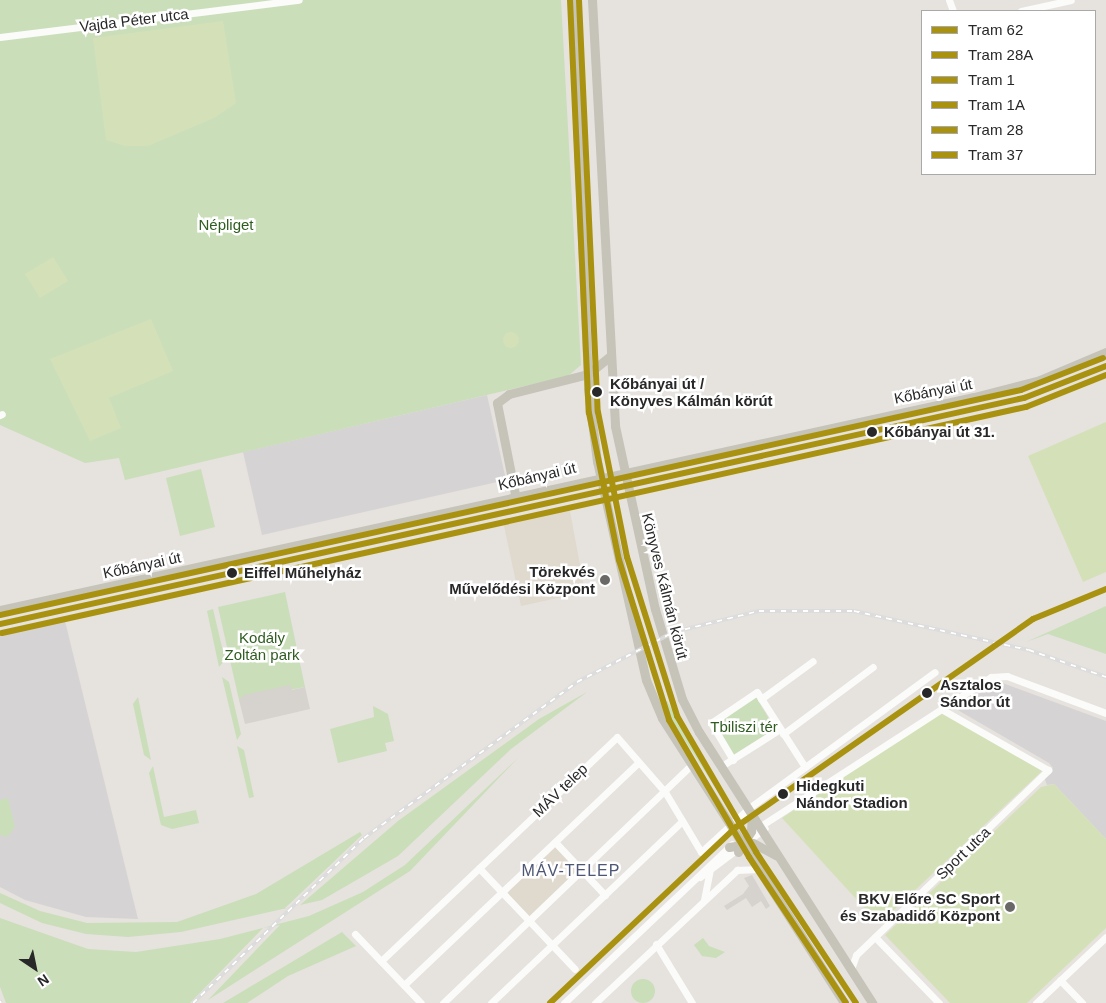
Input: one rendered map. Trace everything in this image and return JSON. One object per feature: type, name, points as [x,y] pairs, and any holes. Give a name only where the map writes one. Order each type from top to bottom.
[{"type":"main road","points":[[572,0],[588,374],[600,476],[651,696],[844,1003]]},
{"type":"main road","name":"Könyves Kálmán körút","points":[[592,0],[609,358],[624,471],[655,609],[682,699],[720,767],[762,828],[872,1003]]},
{"type":"main road","name":"Kőbányai út","points":[[0,610],[515,494],[1027,384],[1106,352]]},
{"type":"main road","points":[[515,494],[497,403],[508,394],[588,374],[609,358]]},
{"type":"main road","points":[[743,841],[752,822],[750,810]]},
{"type":"main road","points":[[743,841],[762,828]]},
{"type":"main road","points":[[743,841],[763,845],[782,860]]},
{"type":"street","name":"Vajda Péter utca","points":[[0,37],[298,0]]},
{"type":"street","points":[[1025,10],[1070,0]]},
{"type":"street","points":[[762,699],[813,661]]},
{"type":"street","points":[[720,767],[782,731],[874,667]]},
{"type":"street","points":[[730,824],[936,672]]},
{"type":"street","points":[[762,828],[941,708],[996,675],[1106,713]]},
{"type":"street","points":[[733,760],[711,723],[757,692],[805,768]]},
{"type":"street","name":"Sport utca","points":[[856,954],[1048,770],[941,708]]},
{"type":"street","name":"MÁV telep","points":[[381,961],[617,737],[637,764],[665,792],[698,852],[730,824]]},
{"type":"street","points":[[404,985],[637,764]]},
{"type":"street","points":[[443,1003],[665,792],[692,764]]},
{"type":"street","points":[[491,1003],[682,821]]},
{"type":"street","points":[[564,1003],[710,864],[743,841]]},
{"type":"street","points":[[694,881],[709,873],[743,841]]},
{"type":"street","points":[[554,842],[605,895]]},
{"type":"street","points":[[703,902],[710,864]]},
{"type":"street","points":[[479,868],[575,969]]},
{"type":"street","points":[[594,1003],[737,870],[758,869]]},
{"type":"street","points":[[355,934],[421,1003]]},
{"type":"street","points":[[875,937],[939,1003]]},
{"type":"street","points":[[1036,1003],[1106,937]]},
{"type":"street","points":[[656,944],[692,1003]]},
{"type":"street","points":[[840,952],[856,954],[851,969]]},
{"type":"street","points":[[1060,980],[1082,1003]]},
{"type":"shaded area","points":[[487,395],[506,480],[262,535],[243,452]]},
{"type":"shaded area","points":[[569,506],[585,592],[521,606],[503,521]]},
{"type":"shaded area","points":[[64,617],[138,919],[86,917],[25,900],[0,887],[0,634]]},
{"type":"shaded area","points":[[997,681],[1106,721],[1106,839],[1054,784],[1047,785],[1044,777],[1053,768],[1049,763],[956,709]]},
{"type":"shaded area","points":[[290,685],[292,690],[305,687],[310,709],[245,724],[239,700],[244,695]]},
{"type":"shaded area","points":[[554,845],[578,871],[529,918],[505,892]]},
{"type":"shaded area","points":[[752,875],[770,906],[766,909],[761,901],[752,907],[746,898],[727,910],[724,906],[743,894],[749,886],[744,878]]},
{"type":"green space","name":"Népliget","points":[[0,0],[561,0],[581,365],[568,376],[125,480],[119,458],[85,463],[0,425]]},
{"type":"green space","points":[[223,21],[236,103],[214,118],[148,146],[125,146],[106,140],[93,38]]},
{"type":"green space","points":[[53,257],[68,281],[40,298],[25,274]]},
{"type":"green space","points":[[151,319],[173,371],[109,398],[121,428],[90,441],[50,359]]},
{"type":"green space","points":[[511,332],[519,340],[511,348],[503,340]]},
{"type":"green space","points":[[1106,422],[1106,572],[1083,582],[1028,456]]},
{"type":"green space","points":[[201,469],[215,527],[180,536],[166,478]]},
{"type":"green space","name":"Kodály Zoltán park","points":[[285,592],[305,687],[239,700],[218,607]]},
{"type":"green space","points":[[1106,606],[1106,654],[1048,634],[1026,642]]},
{"type":"green space","points":[[213,609],[225,660],[219,667],[207,611]]},
{"type":"green space","points":[[222,677],[229,682],[241,734],[237,740]]},
{"type":"green space","points":[[587,692],[511,749],[398,856],[322,900],[300,905],[398,821],[539,719]]},
{"type":"green space","points":[[138,697],[151,760],[144,755],[133,704]]},
{"type":"green space","name":"Tbiliszi tér","points":[[756,697],[775,729],[733,755],[715,722]]},
{"type":"green space","points":[[667,701],[722,793],[720,795],[661,703]]},
{"type":"green space","points":[[373,706],[388,714],[394,741],[385,743],[387,751],[338,763],[330,729],[374,717]]},
{"type":"green space","name":"Hidegkuti Nándor Stadion","points":[[942,712],[1042,771],[879,924],[782,818]]},
{"type":"green space","points":[[237,746],[244,750],[254,797],[249,798]]},
{"type":"green space","points":[[518,758],[410,871],[208,1000],[280,925],[263,928],[190,1003],[6,1003],[0,987],[0,918],[88,949],[136,952],[220,939],[309,916],[363,892],[405,865]]},
{"type":"green space","points":[[153,766],[164,817],[196,810],[199,823],[172,829],[161,825],[149,773]]},
{"type":"green space","name":"BKV Előre SC Sport és Szabadidő Központ","points":[[1054,784],[1106,839],[1106,928],[1027,1003],[950,1003],[885,935],[1041,787]]},
{"type":"green space","points":[[8,798],[15,827],[7,837],[0,835],[0,800]]},
{"type":"green space","points":[[360,832],[362,835],[285,909],[181,932],[128,937],[86,934],[42,923],[0,903],[0,893],[40,911],[87,923],[177,922],[256,894]]},
{"type":"green space","points":[[342,932],[356,946],[288,976],[247,1003],[223,1003]]},
{"type":"green space","points":[[703,938],[709,946],[725,952],[716,958],[702,956],[694,945]]},
{"type":"green space","points":[[643,979],[651,983],[655,991],[651,999],[643,1003],[635,999],[631,991],[635,983]]},
{"type":"railway","points":[[193,1003],[364,838],[577,682],[674,632],[759,611],[854,611],[1029,650],[1106,677]]},
{"type":"tram line","name":"1A","points":[[570,0],[589,413],[619,560],[669,720],[749,857],[846,1003]]},
{"type":"tram line","name":"1","points":[[579,0],[598,412],[627,557],[677,716],[756,852],[856,1003]]},
{"type":"tram line","name":"28","points":[[0,615],[1021,390],[1103,358]]},
{"type":"tram line","name":"62","points":[[0,624],[1024,398],[1106,366]]},
{"type":"tram line","name":"28A","points":[[2,633],[1026,407],[1106,375]]},
{"type":"tram line","name":"37","points":[[550,1003],[736,827],[1033,619],[1106,589]]},
{"type":"place","name":"Kőbányai út / Könyves Kálmán körút","points":[[597,392]]},
{"type":"place","name":"Kőbányai út 31.","points":[[872,432]]},
{"type":"place","name":"Eiffel Műhelyház","points":[[232,573]]},
{"type":"place","name":"Törekvés Művelődési Központ","points":[[605,580]]},
{"type":"place","name":"Asztalos Sándor út","points":[[927,693]]},
{"type":"place","name":"Hidegkuti Nándor Stadion","points":[[783,794]]},
{"type":"place","name":"BKV Előre SC Sport és Szabadidő Központ","points":[[1010,907]]},
{"type":"district","name":"MÁV-TELEP","points":[[571,871]]}]
